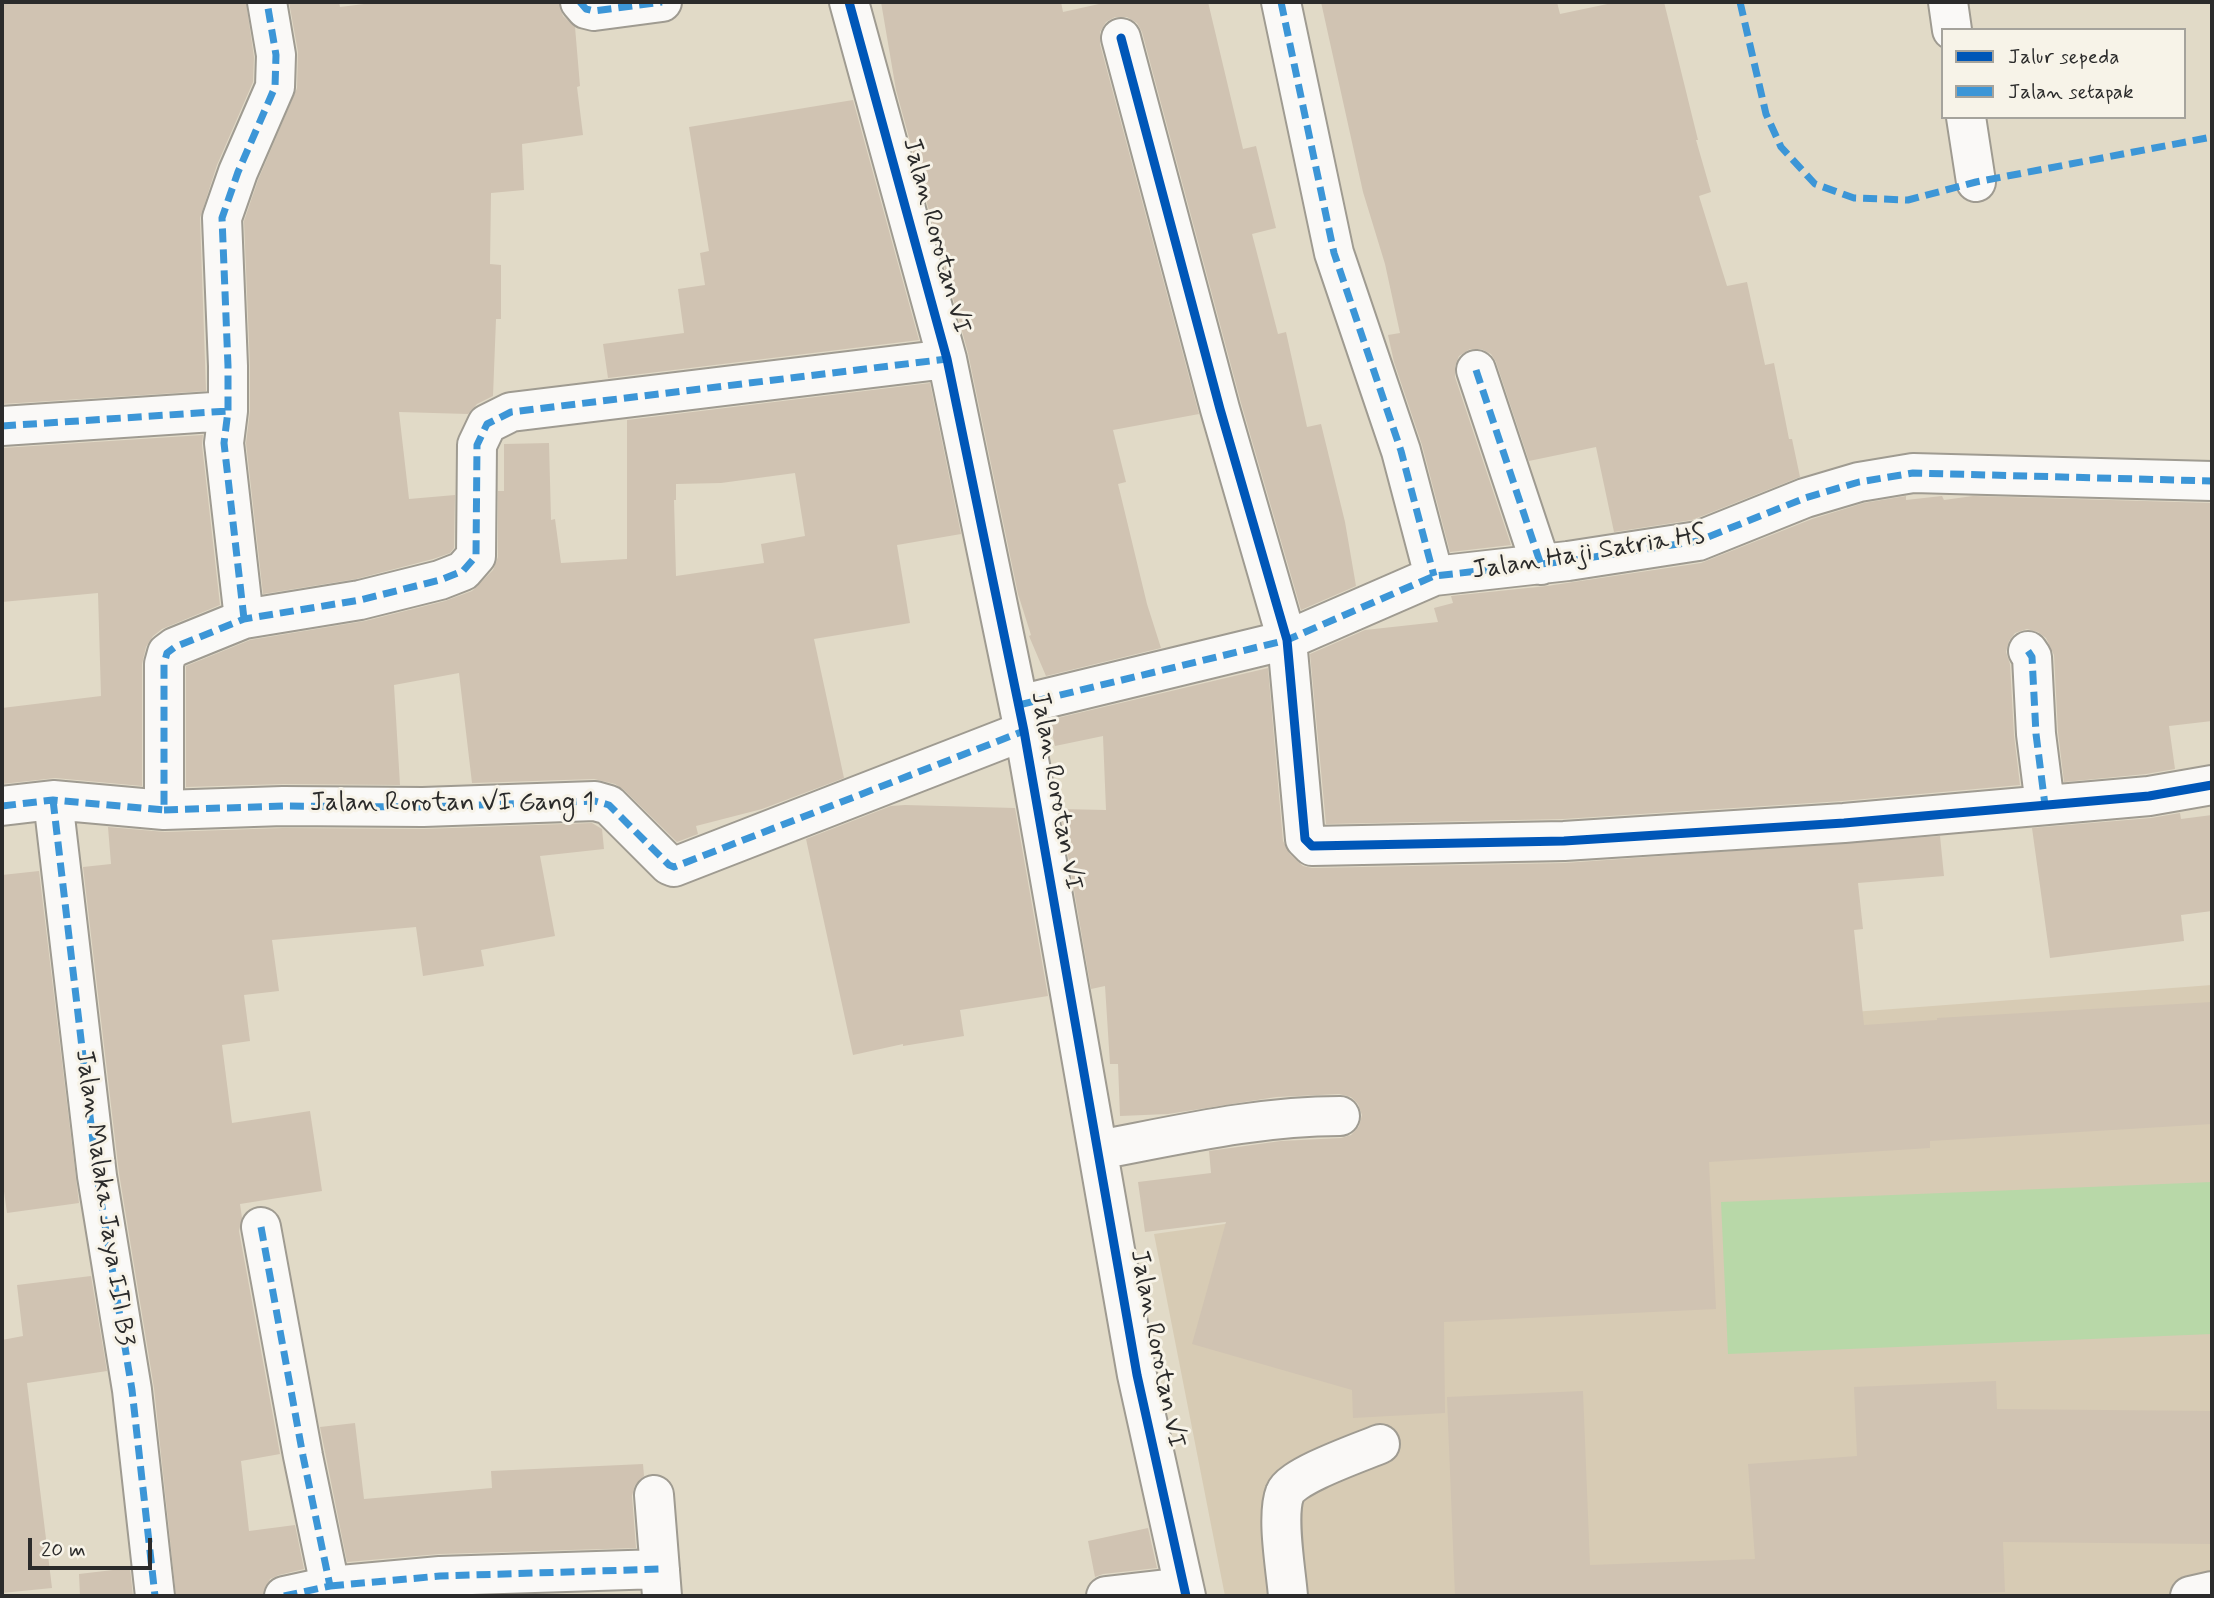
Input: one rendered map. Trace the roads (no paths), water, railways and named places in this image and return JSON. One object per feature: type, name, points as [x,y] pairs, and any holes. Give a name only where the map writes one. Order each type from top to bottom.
[{"type":"street","points":[[244,619],[224,443],[228,411],[222,218],[238,172],[275,87],[276,55],[268,2]]},
{"type":"street","points":[[580,2],[586,9],[594,11],[662,2]]},
{"type":"street","name":"Jalan Rorotan VI","points":[[849,2],[947,359],[1021,718],[1137,1375],[1185,1591]]},
{"type":"street","points":[[1281,2],[1334,253],[1401,451],[1434,576]]},
{"type":"street","points":[[1948,2],[1952,28]]},
{"type":"street","points":[[1121,38],[1216,396],[1287,640],[1305,839],[1312,846],[1564,841],[1844,823],[2149,796],[2212,785]]},
{"type":"street","points":[[1966,119],[1976,182]]},
{"type":"street","points":[[2,806],[53,800],[163,810],[164,664],[167,653],[175,647],[244,619],[360,600],[440,580],[463,571],[476,556],[477,446],[487,424],[511,412],[947,359]]},
{"type":"street","points":[[1476,370],[1541,565]]},
{"type":"street","points":[[2,425],[228,411]]},
{"type":"street","name":"Jalan Haji Satria HS","points":[[1021,718],[1287,640],[1434,576],[1541,565],[1698,541],[1805,498],[1859,482],[1913,473],[2212,481]]},
{"type":"street","points":[[2028,651],[2032,657],[2036,734],[2045,805]]},
{"type":"street","name":"Jalan Rorotan VI Gang 1","points":[[163,810],[283,806],[423,807],[595,801],[609,805],[668,866],[674,867],[1021,718]]},
{"type":"street","name":"Jalan Malaka Jaya III B3","points":[[53,800],[95,1162],[132,1390],[155,1596]]},
{"type":"street","points":[[1098,1150],[1196,1131],[1296,1116],[1340,1116]]},
{"type":"street","points":[[261,1227],[330,1586]]},
{"type":"street","points":[[1288,1596],[1281,1511],[1285,1491],[1296,1480],[1380,1444]]},
{"type":"street","points":[[284,1596],[330,1586],[440,1576],[661,1583],[654,1495]]},
{"type":"street","points":[[1106,1596],[1185,1591]]},
{"type":"street","points":[[2190,1596],[2212,1591]]}]
